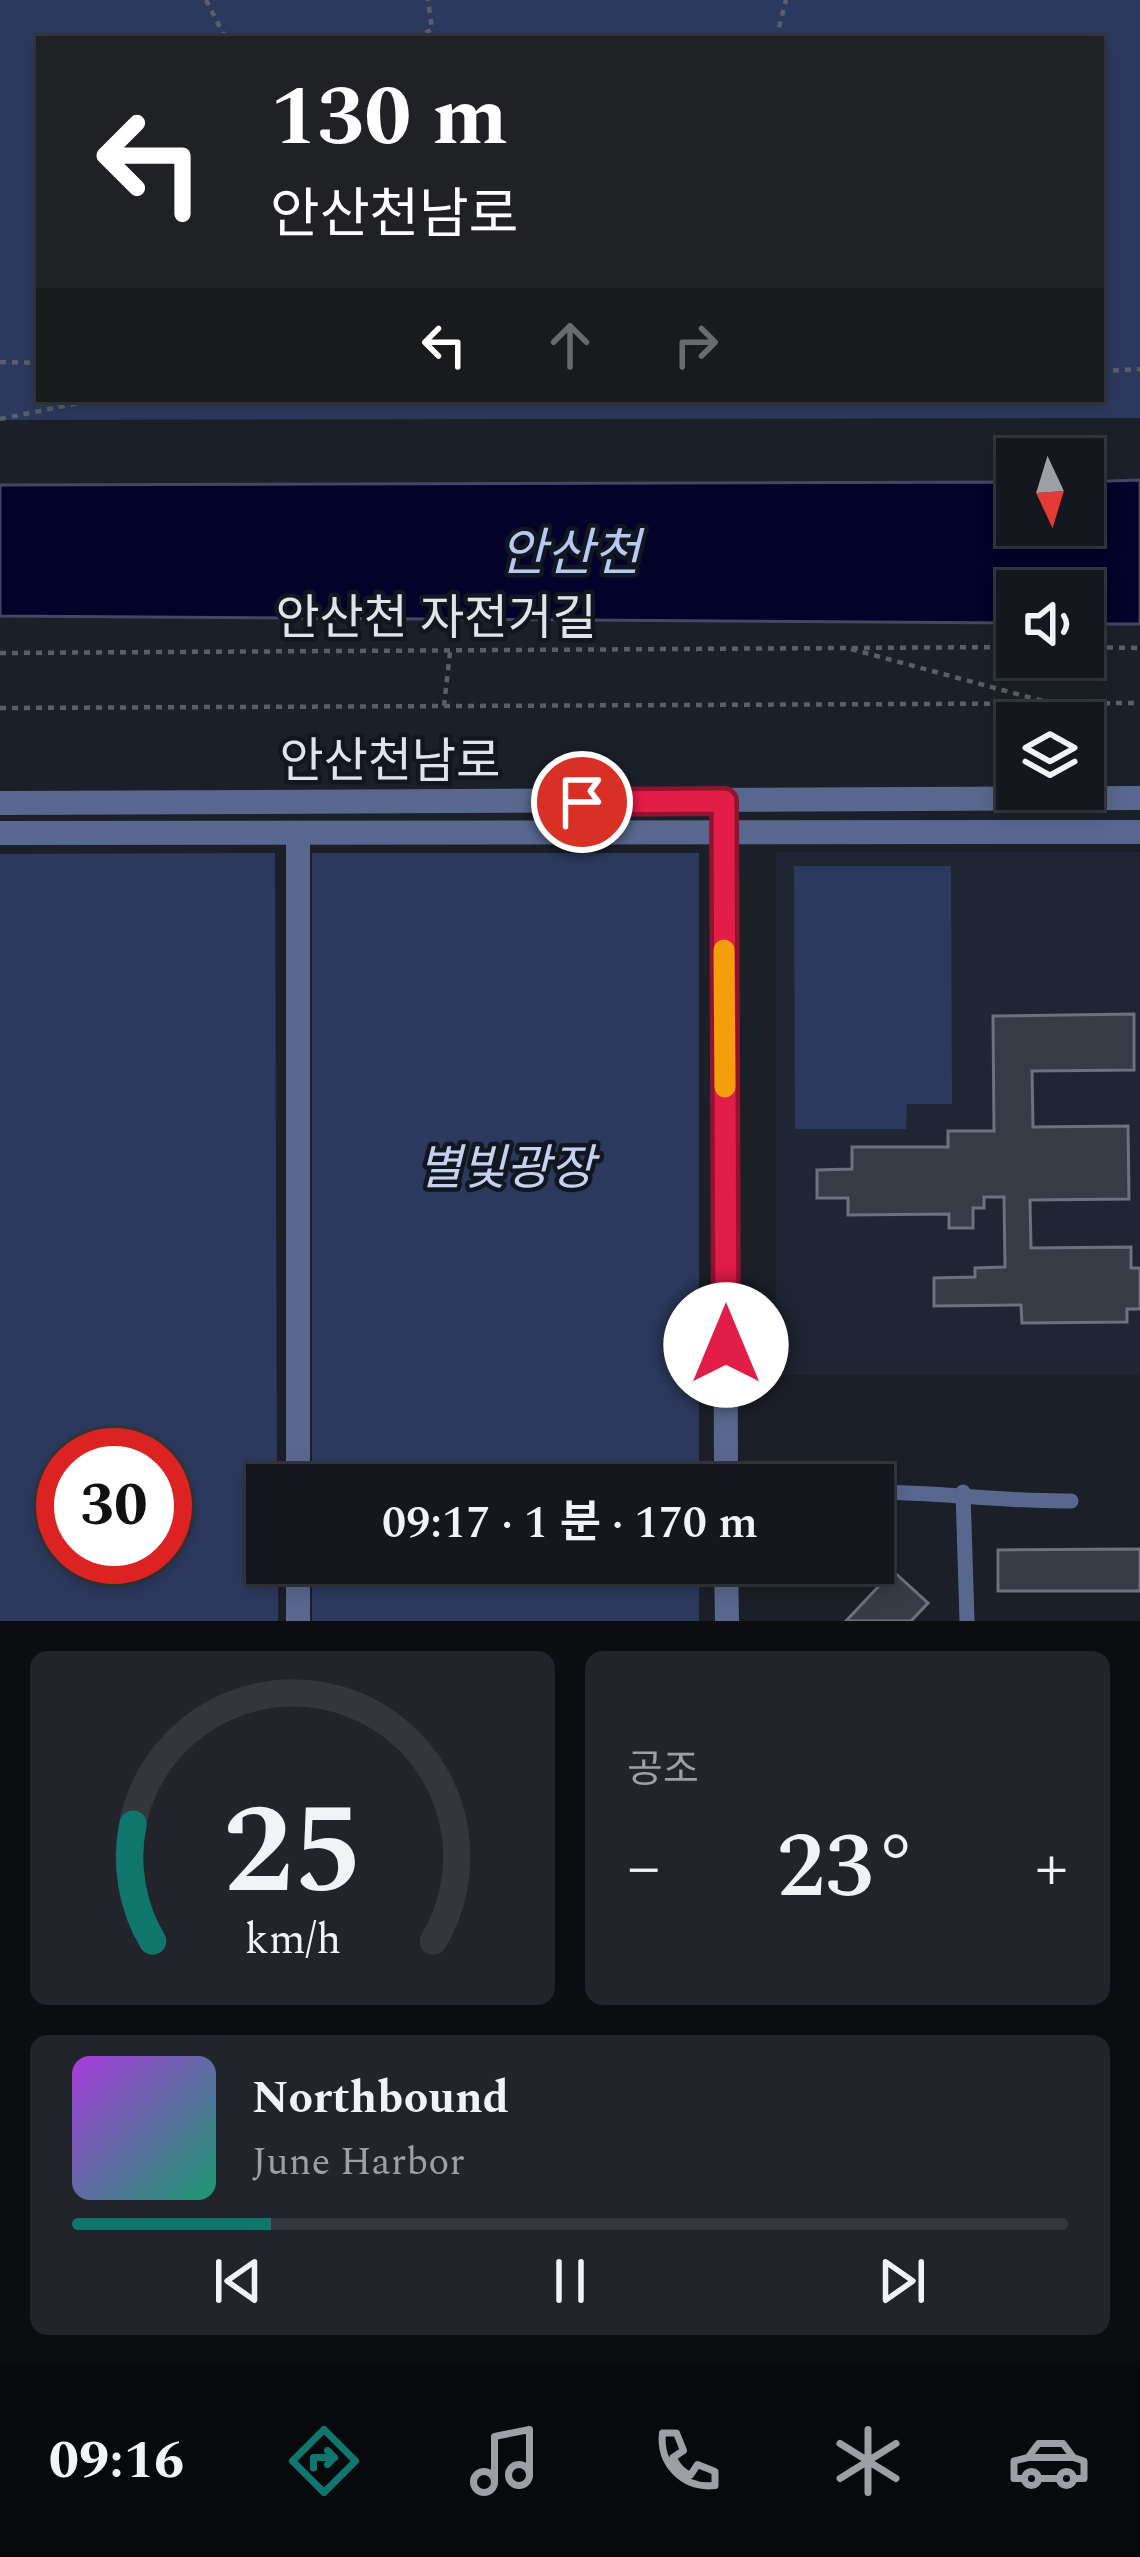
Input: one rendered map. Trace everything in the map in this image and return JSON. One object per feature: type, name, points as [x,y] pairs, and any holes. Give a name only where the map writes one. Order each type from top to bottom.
[{"type":"street","name":"안산천남로","points":[[0,803],[1140,798]]},
{"type":"street","points":[[724,801],[726,1464]]},
{"type":"street","name":"안산천남로","points":[[0,833],[1140,832]]},
{"type":"street","points":[[298,836],[298,1464]]},
{"type":"street","points":[[298,1584],[298,1621]]},
{"type":"street","points":[[726,1584],[727,1621]]},
{"type":"lane","points":[[894,1492],[963,1492],[985,1502],[1071,1501]]},
{"type":"lane","points":[[963,1492],[968,1621]]},
{"type":"path","points":[[206,0],[224,36]]},
{"type":"path","points":[[420,36],[432,28],[428,0]]},
{"type":"path","points":[[777,36],[786,0]]},
{"type":"path","points":[[0,362],[36,363]]},
{"type":"path","points":[[1104,371],[1140,368]]},
{"type":"path","points":[[0,419],[84,402]]},
{"type":"path","points":[[840,646],[1047,702]]},
{"type":"path","name":"안산천 자전거길","points":[[0,653],[996,647]]},
{"type":"path","points":[[1104,647],[1140,648]]},
{"type":"path","points":[[444,706],[450,652]]},
{"type":"path","points":[[0,708],[996,704]]},
{"type":"path","points":[[1104,704],[1140,704]]},
{"type":"shaded area","points":[[776,852],[1140,852],[1140,1375],[776,1375]]},
{"type":"green space","points":[[0,0],[1140,0],[1140,418],[0,420]]},
{"type":"green space","points":[[275,853],[277,1464],[246,1464],[246,1584],[278,1584],[278,1621],[0,1621],[0,854]]},
{"type":"green space","name":"별빛광장","points":[[312,853],[699,853],[699,1464],[312,1464]]},
{"type":"green space","points":[[794,866],[951,866],[952,1104],[907,1104],[906,1129],[795,1129]]},
{"type":"green space","points":[[312,1584],[699,1584],[699,1621],[312,1621]]},
{"type":"water","name":"안산천","points":[[1140,480],[1140,624],[1104,624],[1104,570],[996,570],[996,623],[0,616],[0,485],[996,482],[996,546],[1104,546],[1104,481]]},
{"type":"building","points":[[1134,1014],[1134,1070],[1032,1071],[1033,1127],[1128,1126],[1129,1199],[1030,1200],[1031,1248],[1131,1247],[1131,1268],[1140,1268],[1140,1309],[1127,1309],[1127,1322],[1022,1323],[1021,1305],[934,1306],[934,1278],[975,1277],[975,1268],[1005,1267],[1004,1197],[984,1197],[984,1208],[973,1208],[973,1228],[949,1228],[949,1214],[848,1215],[848,1198],[817,1198],[817,1170],[852,1169],[852,1147],[948,1147],[948,1131],[994,1131],[993,1016]]},
{"type":"building","points":[[1140,1549],[1140,1591],[998,1591],[998,1550]]},
{"type":"building","points":[[894,1572],[928,1603],[911,1621],[846,1621],[881,1584],[894,1584]]},
{"type":"slow traffic","points":[[724,950],[725,1087]]},
{"type":"route","points":[[582,802],[724,801],[726,1345]]}]
